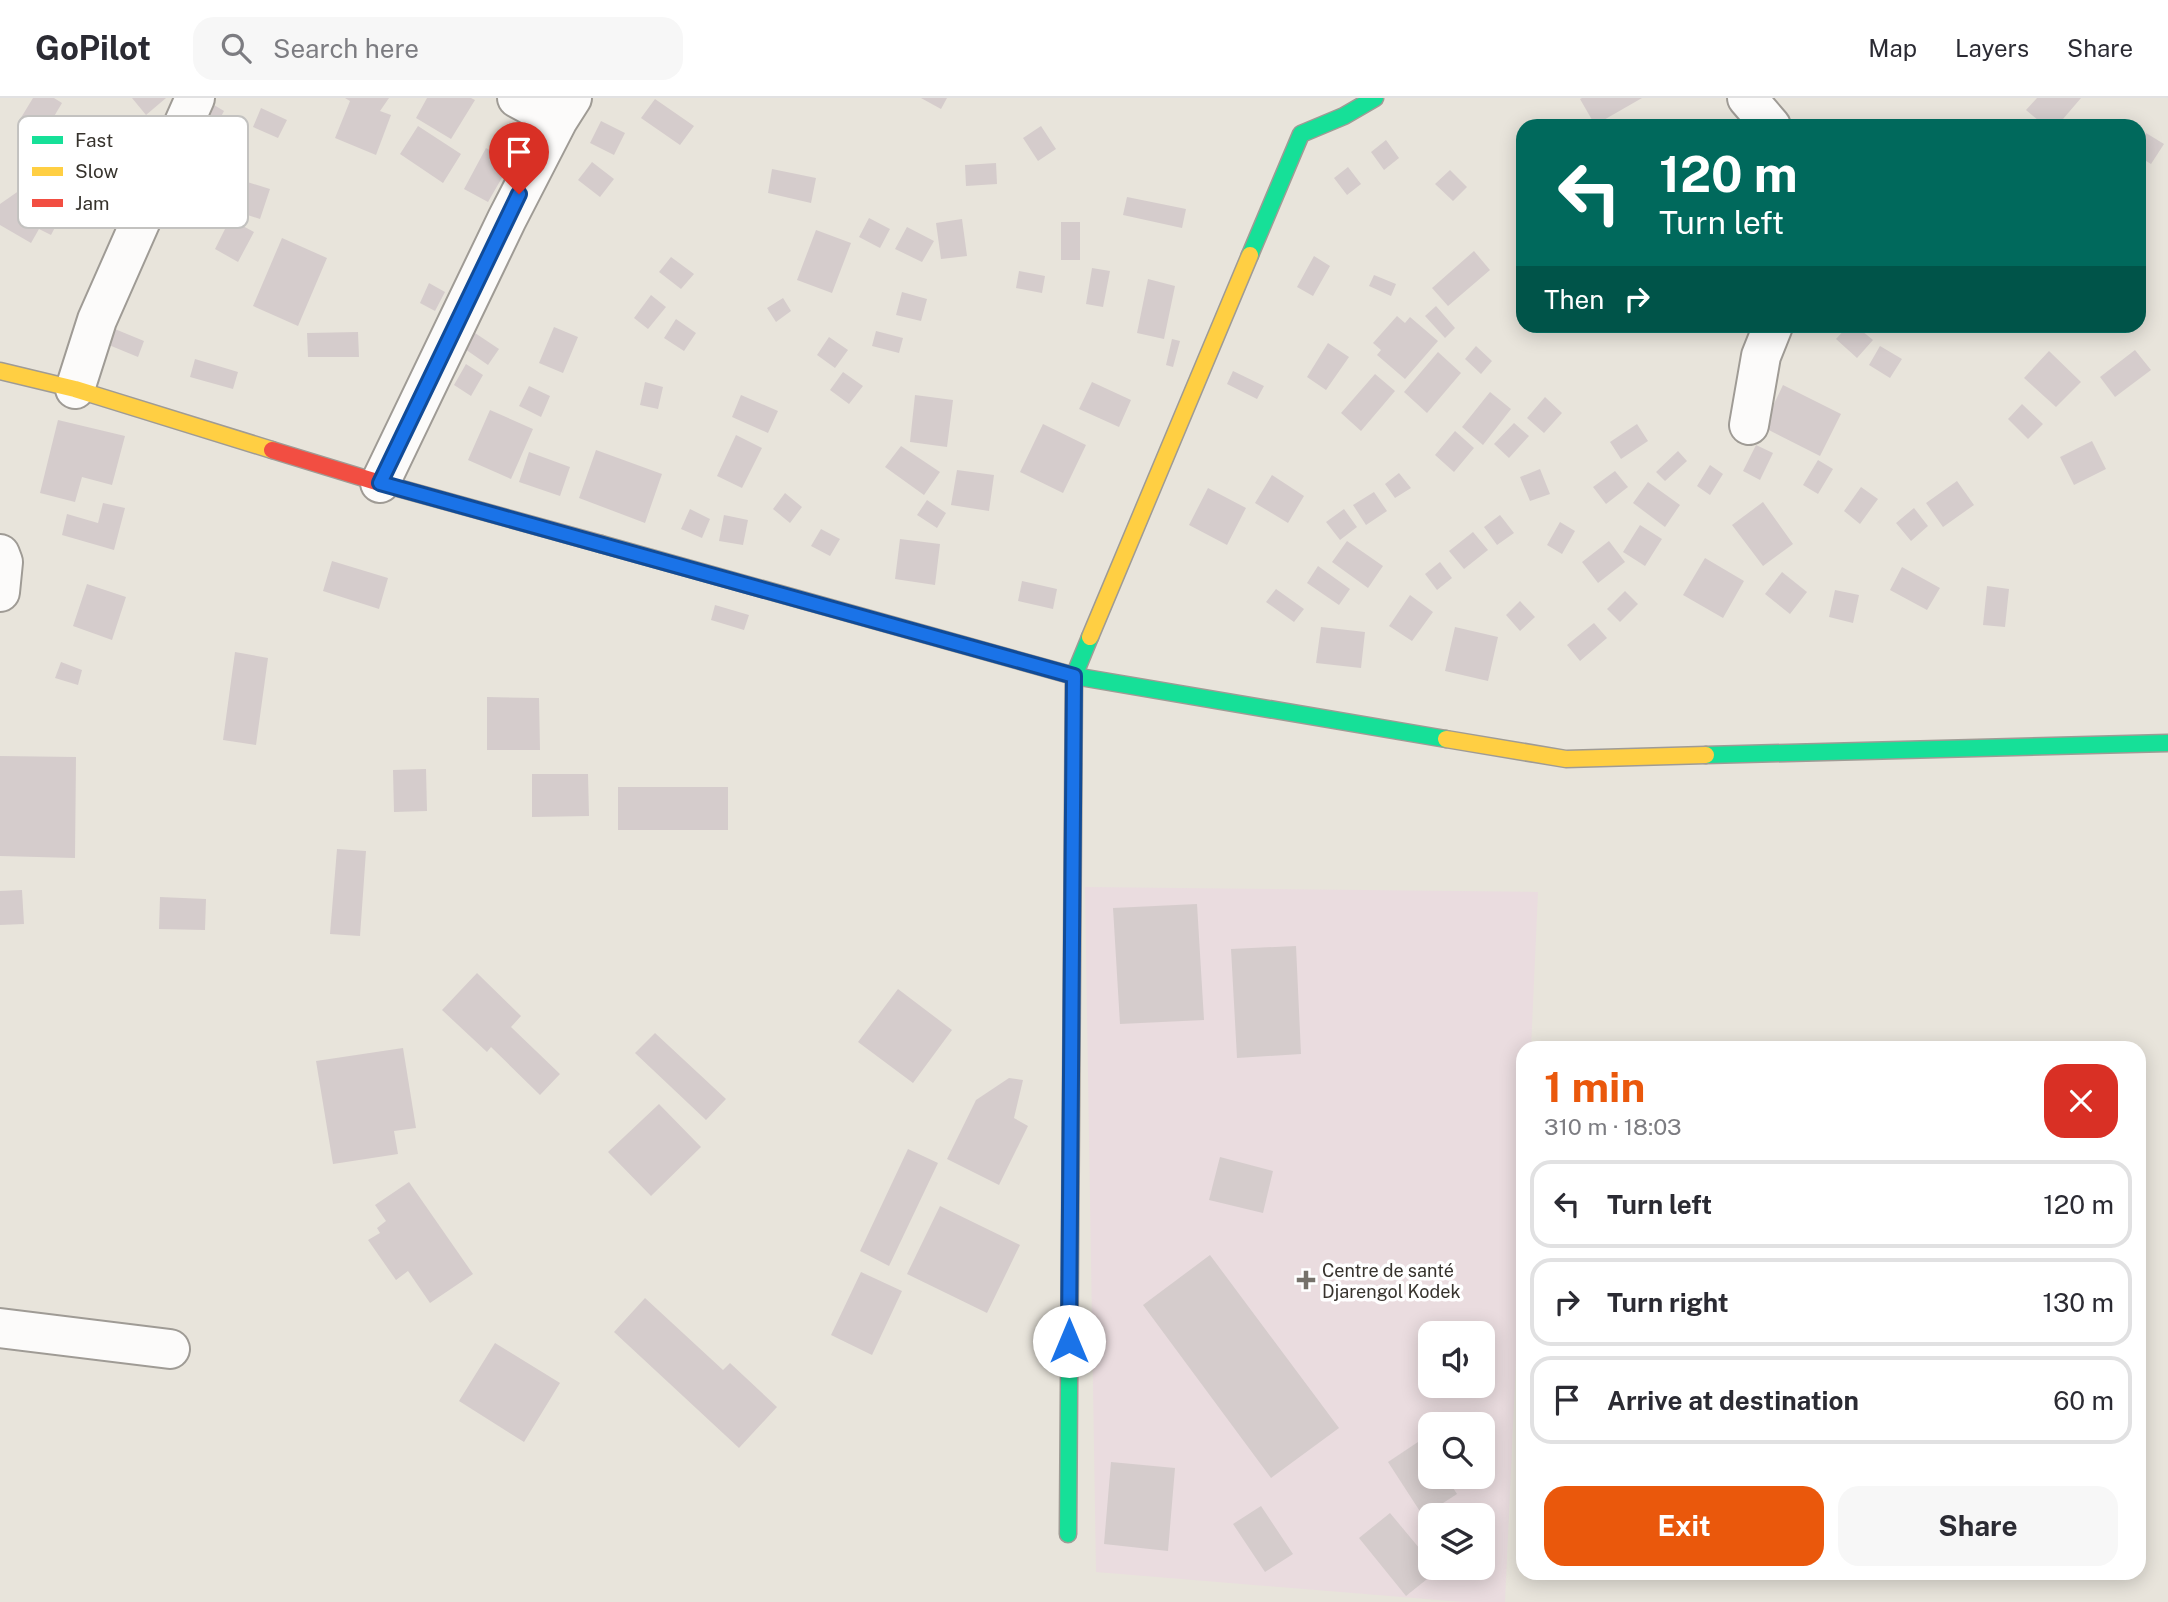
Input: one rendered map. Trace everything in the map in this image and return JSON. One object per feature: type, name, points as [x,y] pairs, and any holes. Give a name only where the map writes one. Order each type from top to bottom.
[{"type":"street","points":[[187,116],[195,98]]},
{"type":"street","points":[[380,483],[507,219],[565,109],[517,98]]},
{"type":"street","points":[[1068,1534],[1074,676],[1301,134],[1344,116],[1375,98]]},
{"type":"street","points":[[1746,98],[1765,119]]},
{"type":"street","points":[[75,389],[97,320],[138,228]]},
{"type":"street","points":[[1749,425],[1761,356],[1770,333]]},
{"type":"street","points":[[0,371],[75,389],[380,483],[1074,676],[1566,759],[2168,743]]},
{"type":"street","points":[[0,554],[3,562],[0,592]]},
{"type":"street","points":[[0,1328],[170,1349]]},
{"type":"shaded area","name":"Centre de santé Djarengol Kodek","points":[[1085,887],[1538,892],[1531,1041],[1516,1041],[1516,1359],[1505,1602],[1463,1602],[1096,1572]]},
{"type":"building","points":[[33,98],[54,98],[62,103],[54,116],[22,116]]},
{"type":"building","points":[[132,98],[166,98],[146,115]]},
{"type":"building","points":[[345,98],[389,98],[380,111],[391,115],[376,155],[335,138],[350,101]]},
{"type":"building","points":[[427,98],[475,100],[451,139],[416,118]]},
{"type":"building","points":[[921,98],[947,98],[941,109]]},
{"type":"building","points":[[1642,98],[1605,119],[1592,119],[1580,99]]},
{"type":"building","points":[[2037,98],[2081,98],[2063,119],[2037,119],[2026,110]]},
{"type":"building","points":[[204,99],[224,111],[221,116],[195,116]]},
{"type":"building","points":[[655,99],[694,126],[680,145],[641,118]]},
{"type":"building","points":[[261,108],[287,120],[278,138],[253,127]]},
{"type":"building","points":[[601,121],[625,133],[614,155],[590,143]]},
{"type":"building","points":[[418,126],[461,154],[443,183],[400,154]]},
{"type":"building","points":[[1041,126],[1056,149],[1038,161],[1023,138]]},
{"type":"building","points":[[2146,133],[2164,144],[2151,164],[2146,161]]},
{"type":"building","points":[[1386,140],[1399,158],[1384,170],[1371,152]]},
{"type":"building","points":[[486,148],[511,162],[488,202],[464,189]]},
{"type":"building","points":[[592,162],[614,179],[600,197],[578,180]]},
{"type":"building","points":[[996,163],[997,184],[966,186],[965,165]]},
{"type":"building","points":[[1348,167],[1361,184],[1347,195],[1334,178]]},
{"type":"building","points":[[772,169],[816,178],[811,203],[768,193]]},
{"type":"building","points":[[1450,170],[1467,187],[1453,201],[1435,184]]},
{"type":"building","points":[[248,182],[270,189],[260,219],[248,215]]},
{"type":"building","points":[[18,191],[18,228],[55,228],[51,235],[39,229],[31,243],[0,225],[0,204]]},
{"type":"building","points":[[1127,197],[1186,209],[1182,228],[1123,215]]},
{"type":"building","points":[[869,218],[890,229],[880,248],[859,237]]},
{"type":"building","points":[[962,219],[967,256],[941,259],[936,223]]},
{"type":"building","points":[[1061,222],[1080,222],[1080,260],[1061,260]]},
{"type":"building","points":[[907,227],[934,241],[922,262],[895,249]]},
{"type":"building","points":[[226,228],[247,228],[254,232],[238,262],[215,249]]},
{"type":"building","points":[[816,230],[851,243],[832,293],[797,280]]},
{"type":"building","points":[[282,238],[327,258],[298,326],[253,306]]},
{"type":"building","points":[[1474,251],[1490,270],[1448,306],[1432,288]]},
{"type":"building","points":[[1314,256],[1330,266],[1313,296],[1297,287]]},
{"type":"building","points":[[671,257],[694,274],[681,289],[659,272]]},
{"type":"building","points":[[1092,268],[1110,271],[1103,307],[1086,304]]},
{"type":"building","points":[[1019,271],[1045,276],[1042,293],[1016,288]]},
{"type":"building","points":[[1374,275],[1396,284],[1391,296],[1369,286]]},
{"type":"building","points":[[1148,279],[1175,286],[1164,339],[1137,333]]},
{"type":"building","points":[[429,283],[445,292],[435,311],[420,303]]},
{"type":"building","points":[[902,292],[927,299],[921,321],[896,315]]},
{"type":"building","points":[[651,295],[666,307],[648,329],[634,318]]},
{"type":"building","points":[[783,298],[791,311],[776,322],[767,308]]},
{"type":"building","points":[[1436,306],[1455,328],[1445,338],[1425,316]]},
{"type":"building","points":[[1397,316],[1405,323],[1410,317],[1438,341],[1405,379],[1377,355],[1381,350],[1373,343]]},
{"type":"building","points":[[676,319],[696,333],[684,351],[664,338]]},
{"type":"building","points":[[110,327],[144,341],[138,357],[104,343]]},
{"type":"building","points":[[554,327],[578,337],[563,373],[539,363]]},
{"type":"building","points":[[876,331],[903,338],[899,353],[872,346]]},
{"type":"building","points":[[358,332],[359,357],[308,357],[307,333]]},
{"type":"building","points":[[475,333],[499,349],[488,365],[465,349]]},
{"type":"building","points":[[1842,333],[1864,333],[1873,340],[1857,358],[1836,339]]},
{"type":"building","points":[[829,337],[848,350],[835,368],[817,355]]},
{"type":"building","points":[[1172,339],[1180,341],[1173,367],[1166,365]]},
{"type":"building","points":[[1328,343],[1349,357],[1326,390],[1307,377]]},
{"type":"building","points":[[1476,346],[1492,361],[1481,374],[1465,359]]},
{"type":"building","points":[[1880,346],[1902,359],[1890,378],[1869,365]]},
{"type":"building","points":[[2135,350],[2151,370],[2115,397],[2100,377]]},
{"type":"building","points":[[2049,351],[2081,382],[2056,407],[2024,378]]},
{"type":"building","points":[[1438,352],[1461,373],[1427,413],[1404,392]]},
{"type":"building","points":[[195,359],[238,372],[233,389],[190,377]]},
{"type":"building","points":[[466,364],[483,375],[471,396],[454,385]]},
{"type":"building","points":[[1233,371],[1264,386],[1257,399],[1227,384]]},
{"type":"building","points":[[843,372],[863,386],[849,404],[830,390]]},
{"type":"building","points":[[1375,374],[1395,391],[1361,431],[1341,413]]},
{"type":"building","points":[[645,382],[663,387],[658,409],[640,405]]},
{"type":"building","points":[[1092,382],[1131,400],[1119,427],[1079,409]]},
{"type":"building","points":[[1783,385],[1841,414],[1820,456],[1763,427]]},
{"type":"building","points":[[529,386],[550,396],[541,417],[519,406]]},
{"type":"building","points":[[1490,392],[1511,409],[1483,445],[1462,427]]},
{"type":"building","points":[[741,395],[778,411],[768,433],[732,417]]},
{"type":"building","points":[[915,395],[953,400],[947,447],[910,442]]},
{"type":"building","points":[[1545,397],[1562,413],[1544,433],[1527,418]]},
{"type":"building","points":[[2022,404],[2043,424],[2028,439],[2008,419]]},
{"type":"building","points":[[490,410],[533,429],[511,479],[468,460]]},
{"type":"building","points":[[58,420],[125,436],[112,485],[82,477],[75,502],[40,493]]},
{"type":"building","points":[[1514,423],[1529,436],[1509,458],[1494,444]]},
{"type":"building","points":[[1043,424],[1086,445],[1063,493],[1020,472]]},
{"type":"building","points":[[1637,424],[1648,441],[1621,459],[1610,442]]},
{"type":"building","points":[[1455,431],[1474,448],[1454,472],[1435,455]]},
{"type":"building","points":[[736,435],[762,448],[742,488],[717,476]]},
{"type":"building","points":[[2092,441],[2106,469],[2074,485],[2060,457]]},
{"type":"building","points":[[1756,445],[1773,453],[1760,480],[1743,471]]},
{"type":"building","points":[[901,446],[940,472],[924,495],[885,467]]},
{"type":"building","points":[[596,450],[662,474],[645,523],[579,498]]},
{"type":"building","points":[[1678,451],[1687,461],[1665,481],[1656,472]]},
{"type":"building","points":[[529,452],[570,467],[560,496],[519,482]]},
{"type":"building","points":[[1818,460],[1833,469],[1818,494],[1803,485]]},
{"type":"building","points":[[1710,465],[1723,474],[1710,495],[1697,486]]},
{"type":"building","points":[[1540,469],[1550,494],[1530,501],[1520,477]]},
{"type":"building","points":[[957,470],[994,475],[989,511],[951,505]]},
{"type":"building","points":[[1615,471],[1628,487],[1606,504],[1593,487]]},
{"type":"building","points":[[1399,473],[1411,488],[1395,498],[1385,484]]},
{"type":"building","points":[[1272,475],[1304,496],[1288,523],[1255,503]]},
{"type":"building","points":[[1957,481],[1974,505],[1943,527],[1926,503]]},
{"type":"building","points":[[1648,482],[1680,505],[1665,527],[1633,503]]},
{"type":"building","points":[[1861,487],[1878,499],[1860,524],[1844,511]]},
{"type":"building","points":[[1208,488],[1246,508],[1227,545],[1189,525]]},
{"type":"building","points":[[1374,492],[1387,511],[1366,525],[1353,505]]},
{"type":"building","points":[[785,493],[802,507],[790,523],[773,509]]},
{"type":"building","points":[[927,500],[946,513],[937,528],[917,515]]},
{"type":"building","points":[[1763,502],[1793,544],[1763,566],[1732,525]]},
{"type":"building","points":[[103,503],[125,508],[114,550],[62,535],[67,514],[98,523]]},
{"type":"building","points":[[1914,508],[1928,526],[1911,541],[1896,523]]},
{"type":"building","points":[[690,509],[710,519],[702,538],[681,529]]},
{"type":"building","points":[[1344,509],[1357,527],[1340,540],[1326,522]]},
{"type":"building","points":[[724,515],[748,520],[743,545],[719,541]]},
{"type":"building","points":[[1500,515],[1514,533],[1497,545],[1484,527]]},
{"type":"building","points":[[1560,522],[1575,531],[1562,554],[1547,545]]},
{"type":"building","points":[[1640,525],[1662,539],[1645,566],[1623,552]]},
{"type":"building","points":[[821,529],[840,539],[830,556],[811,546]]},
{"type":"building","points":[[1473,532],[1488,550],[1464,569],[1449,551]]},
{"type":"building","points":[[900,539],[940,544],[935,585],[895,579]]},
{"type":"building","points":[[1347,541],[1383,566],[1368,588],[1332,562]]},
{"type":"building","points":[[1609,541],[1625,562],[1598,583],[1582,562]]},
{"type":"building","points":[[1705,558],[1744,581],[1723,618],[1683,595]]},
{"type":"building","points":[[332,561],[388,578],[379,609],[323,591]]},
{"type":"building","points":[[1440,562],[1452,578],[1437,590],[1425,574]]},
{"type":"building","points":[[1318,566],[1350,589],[1339,605],[1307,583]]},
{"type":"building","points":[[1902,567],[1940,588],[1927,610],[1890,590]]},
{"type":"building","points":[[1782,572],[1807,592],[1790,614],[1765,594]]},
{"type":"building","points":[[1022,581],[1057,589],[1053,609],[1018,601]]},
{"type":"building","points":[[87,584],[126,597],[112,640],[73,626]]},
{"type":"building","points":[[1987,586],[2009,589],[2005,627],[1983,625]]},
{"type":"building","points":[[1276,589],[1304,609],[1294,622],[1266,602]]},
{"type":"building","points":[[1835,590],[1859,595],[1853,623],[1829,617]]},
{"type":"building","points":[[1625,591],[1638,604],[1620,622],[1607,609]]},
{"type":"building","points":[[1410,595],[1433,612],[1412,641],[1389,626]]},
{"type":"building","points":[[1520,601],[1535,617],[1520,631],[1506,615]]},
{"type":"building","points":[[715,605],[749,615],[744,630],[711,620]]},
{"type":"building","points":[[1594,623],[1607,638],[1580,661],[1567,645]]},
{"type":"building","points":[[1321,627],[1365,632],[1361,668],[1316,663]]},
{"type":"building","points":[[1455,627],[1498,637],[1488,681],[1445,671]]},
{"type":"building","points":[[235,652],[268,658],[256,745],[223,740]]},
{"type":"building","points":[[61,662],[82,670],[78,685],[55,678]]},
{"type":"building","points":[[487,697],[539,698],[540,750],[487,750]]},
{"type":"building","points":[[0,756],[76,757],[75,858],[0,856]]},
{"type":"building","points":[[426,769],[427,811],[394,812],[393,770]]},
{"type":"building","points":[[532,774],[588,774],[589,816],[532,817]]},
{"type":"building","points":[[618,787],[728,787],[728,830],[618,830]]},
{"type":"building","points":[[337,849],[366,851],[360,936],[330,934]]},
{"type":"building","points":[[22,890],[24,924],[0,925],[0,891]]},
{"type":"building","points":[[160,897],[206,899],[205,930],[159,929]]},
{"type":"building","points":[[1197,904],[1204,1020],[1120,1024],[1113,908]]},
{"type":"building","points":[[1296,946],[1301,1054],[1237,1058],[1231,949]]},
{"type":"building","points":[[477,973],[521,1016],[511,1027],[560,1074],[540,1095],[491,1047],[487,1052],[442,1010]]},
{"type":"building","points":[[898,989],[952,1030],[913,1083],[858,1042]]},
{"type":"building","points":[[655,1033],[726,1099],[706,1120],[635,1053]]},
{"type":"building","points":[[403,1048],[416,1128],[394,1131],[398,1154],[333,1164],[316,1061]]},
{"type":"building","points":[[1009,1078],[1023,1080],[1014,1118],[1028,1126],[999,1185],[947,1159],[976,1100]]},
{"type":"building","points":[[659,1104],[701,1147],[651,1196],[608,1152]]},
{"type":"building","points":[[908,1149],[938,1163],[889,1266],[860,1251]]},
{"type":"building","points":[[1220,1157],[1273,1171],[1263,1213],[1209,1200]]},
{"type":"building","points":[[409,1182],[473,1274],[430,1303],[408,1271],[396,1280],[368,1240],[380,1233],[377,1228],[386,1221],[375,1205]]},
{"type":"building","points":[[940,1206],[1020,1245],[987,1313],[907,1274]]},
{"type":"building","points":[[1210,1255],[1339,1428],[1271,1478],[1143,1305]]},
{"type":"building","points":[[861,1272],[902,1291],[872,1355],[831,1335]]},
{"type":"building","points":[[645,1298],[723,1370],[730,1363],[777,1407],[739,1448],[614,1332]]},
{"type":"building","points":[[495,1343],[560,1383],[524,1442],[459,1401]]},
{"type":"building","points":[[1418,1442],[1418,1489],[1454,1489],[1457,1494],[1443,1503],[1418,1503],[1418,1508],[1388,1462]]},
{"type":"building","points":[[1111,1462],[1175,1468],[1168,1551],[1104,1544]]},
{"type":"building","points":[[1261,1506],[1293,1554],[1265,1572],[1233,1524]]},
{"type":"building","points":[[1390,1513],[1418,1547],[1418,1580],[1426,1580],[1406,1596],[1359,1538]]},
{"type":"traffic: fast","points":[[1250,255],[1301,134],[1344,116],[1375,98]]},
{"type":"traffic: fast","points":[[601,544],[1074,676],[1446,739]]},
{"type":"traffic: fast","points":[[1068,1534],[1074,676],[1090,637]]},
{"type":"traffic: fast","points":[[1706,755],[2168,743]]},
{"type":"traffic: slow","points":[[1090,637],[1250,255]]},
{"type":"traffic: slow","points":[[0,371],[75,389],[272,450]]},
{"type":"traffic: slow","points":[[1446,739],[1566,759],[1706,755]]},
{"type":"traffic: jam","points":[[272,450],[601,544]]},
{"type":"place","name":"Centre de santé Djarengol Kodek","points":[[1306,1280]]},
{"type":"route","points":[[519,194],[380,483],[1074,676],[1069,1341]]}]
